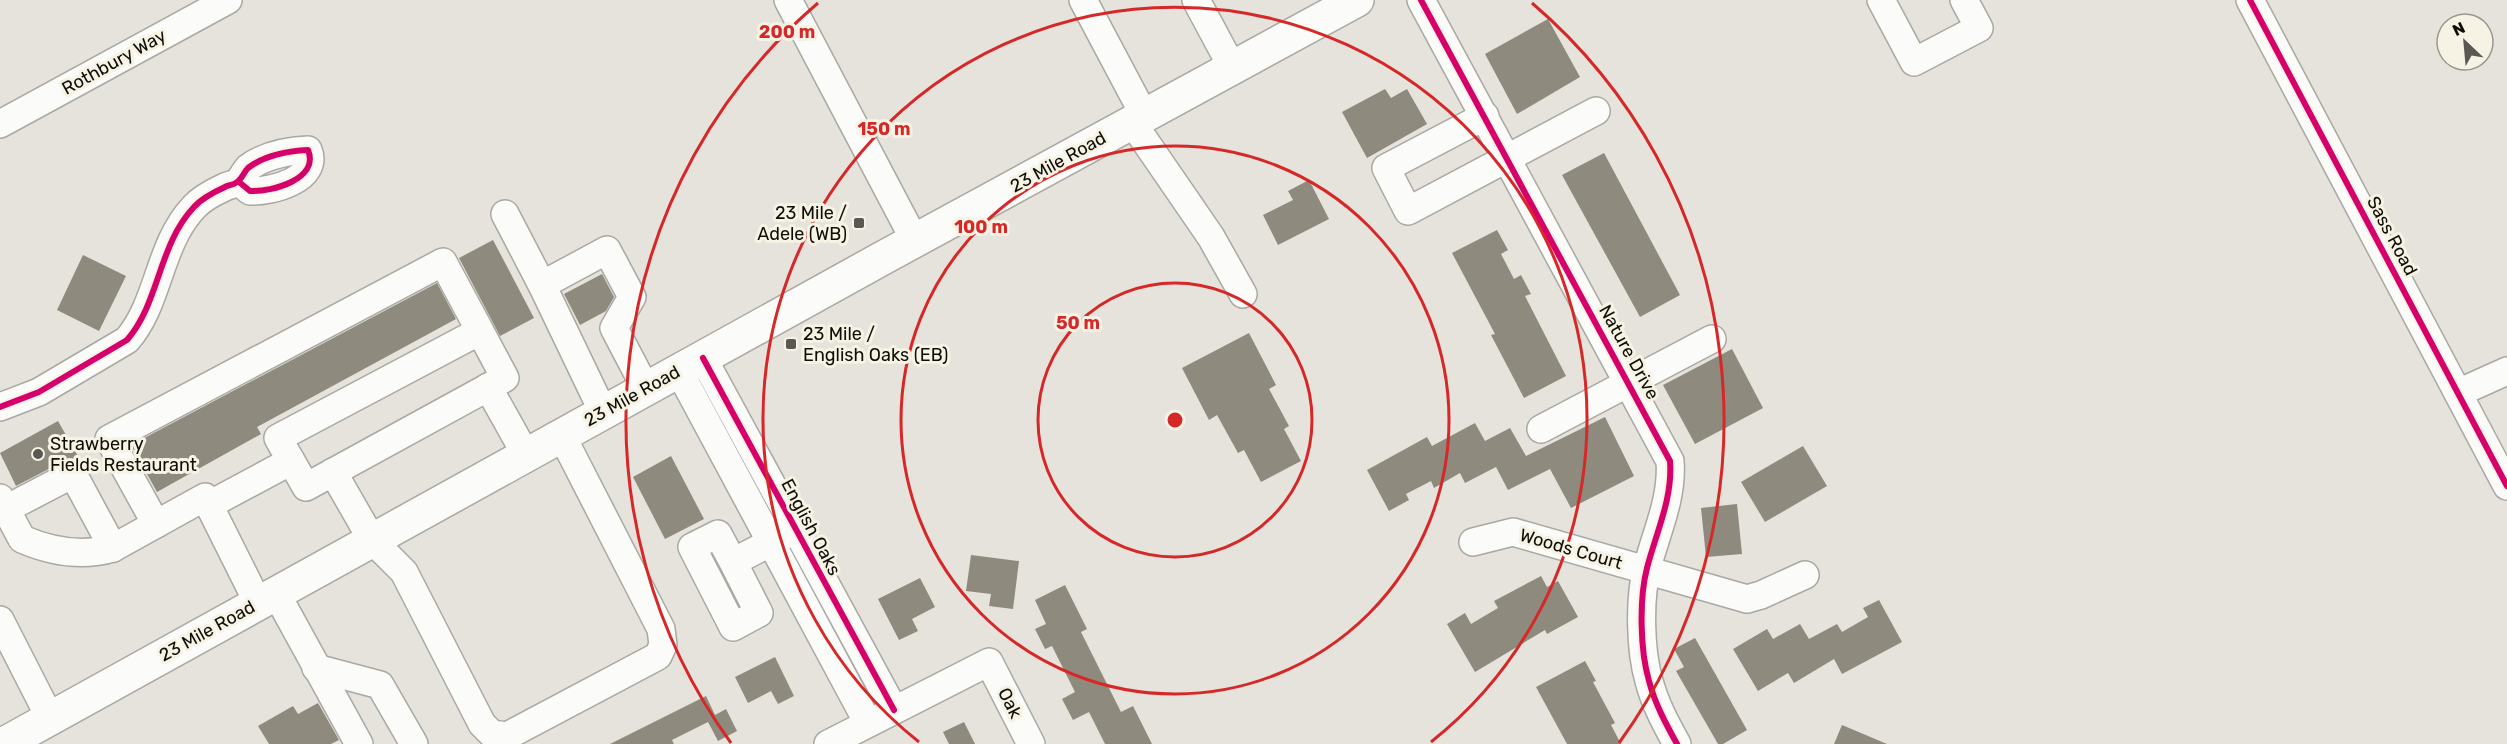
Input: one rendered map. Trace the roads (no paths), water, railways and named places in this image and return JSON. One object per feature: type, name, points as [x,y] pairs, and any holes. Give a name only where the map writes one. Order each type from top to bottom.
[{"type":"main road","name":"23 Mile Road","points":[[4,744],[603,412],[1357,0]]},
{"type":"street","name":"Rothbury Way","points":[[0,124],[228,0]]},
{"type":"street","points":[[788,0],[915,241]]},
{"type":"street","points":[[1083,0],[1138,118],[1244,294]]},
{"type":"street","points":[[1196,0],[1232,67]]},
{"type":"street","name":"Nature Drive","points":[[1421,0],[1670,461],[1672,482],[1646,570],[1642,616],[1648,680],[1659,710],[1677,744]]},
{"type":"street","points":[[1881,0],[1914,62],[1979,28],[1964,0]]},
{"type":"street","name":"Sass Road","points":[[2250,0],[2507,486]]},
{"type":"street","points":[[1485,116],[1386,168],[1408,211],[1596,111]]},
{"type":"street","points":[[0,408],[39,393],[127,340],[137,329],[148,307],[173,237],[194,206],[205,198],[239,182],[245,171],[256,162],[288,151],[308,150]]},
{"type":"street","points":[[505,214],[603,412]]},
{"type":"street","points":[[542,285],[608,250],[633,297],[615,328],[646,389]]},
{"type":"street","points":[[156,524],[109,439],[443,262],[480,331],[505,378],[306,487],[278,438],[480,331]]},
{"type":"street","points":[[1541,429],[1712,339]]},
{"type":"street","points":[[691,364],[771,543],[868,723]]},
{"type":"street","name":"English Oaks","points":[[691,364],[795,529],[894,710]]},
{"type":"street","points":[[2458,393],[2507,371]]},
{"type":"street","points":[[488,387],[526,455]]},
{"type":"street","points":[[333,472],[372,540],[404,572],[482,724],[492,734],[507,736],[657,656],[663,645],[661,629],[562,436]]},
{"type":"street","points":[[209,505],[291,461]]},
{"type":"street","points":[[113,548],[73,474],[3,503],[22,539],[78,553],[96,553],[113,548],[205,497],[267,598],[316,668],[359,744]]},
{"type":"street","points":[[733,562],[795,529]]},
{"type":"street","name":"Woods Court","points":[[1473,542],[1513,532],[1747,599],[1805,575]]},
{"type":"street","points":[[0,620],[50,718]]},
{"type":"street","name":"Oak","points":[[894,710],[989,663],[1031,744]]},
{"type":"street","points":[[316,668],[380,685],[414,744]]},
{"type":"street","points":[[828,744],[894,710]]},
{"type":"place","name":"23 Mile / Adele (WB)","points":[[859,223]]},
{"type":"place","name":"23 Mile / English Oaks (EB)","points":[[791,344]]},
{"type":"place","name":"Strawberry Fields Restaurant","points":[[38,454]]}]
